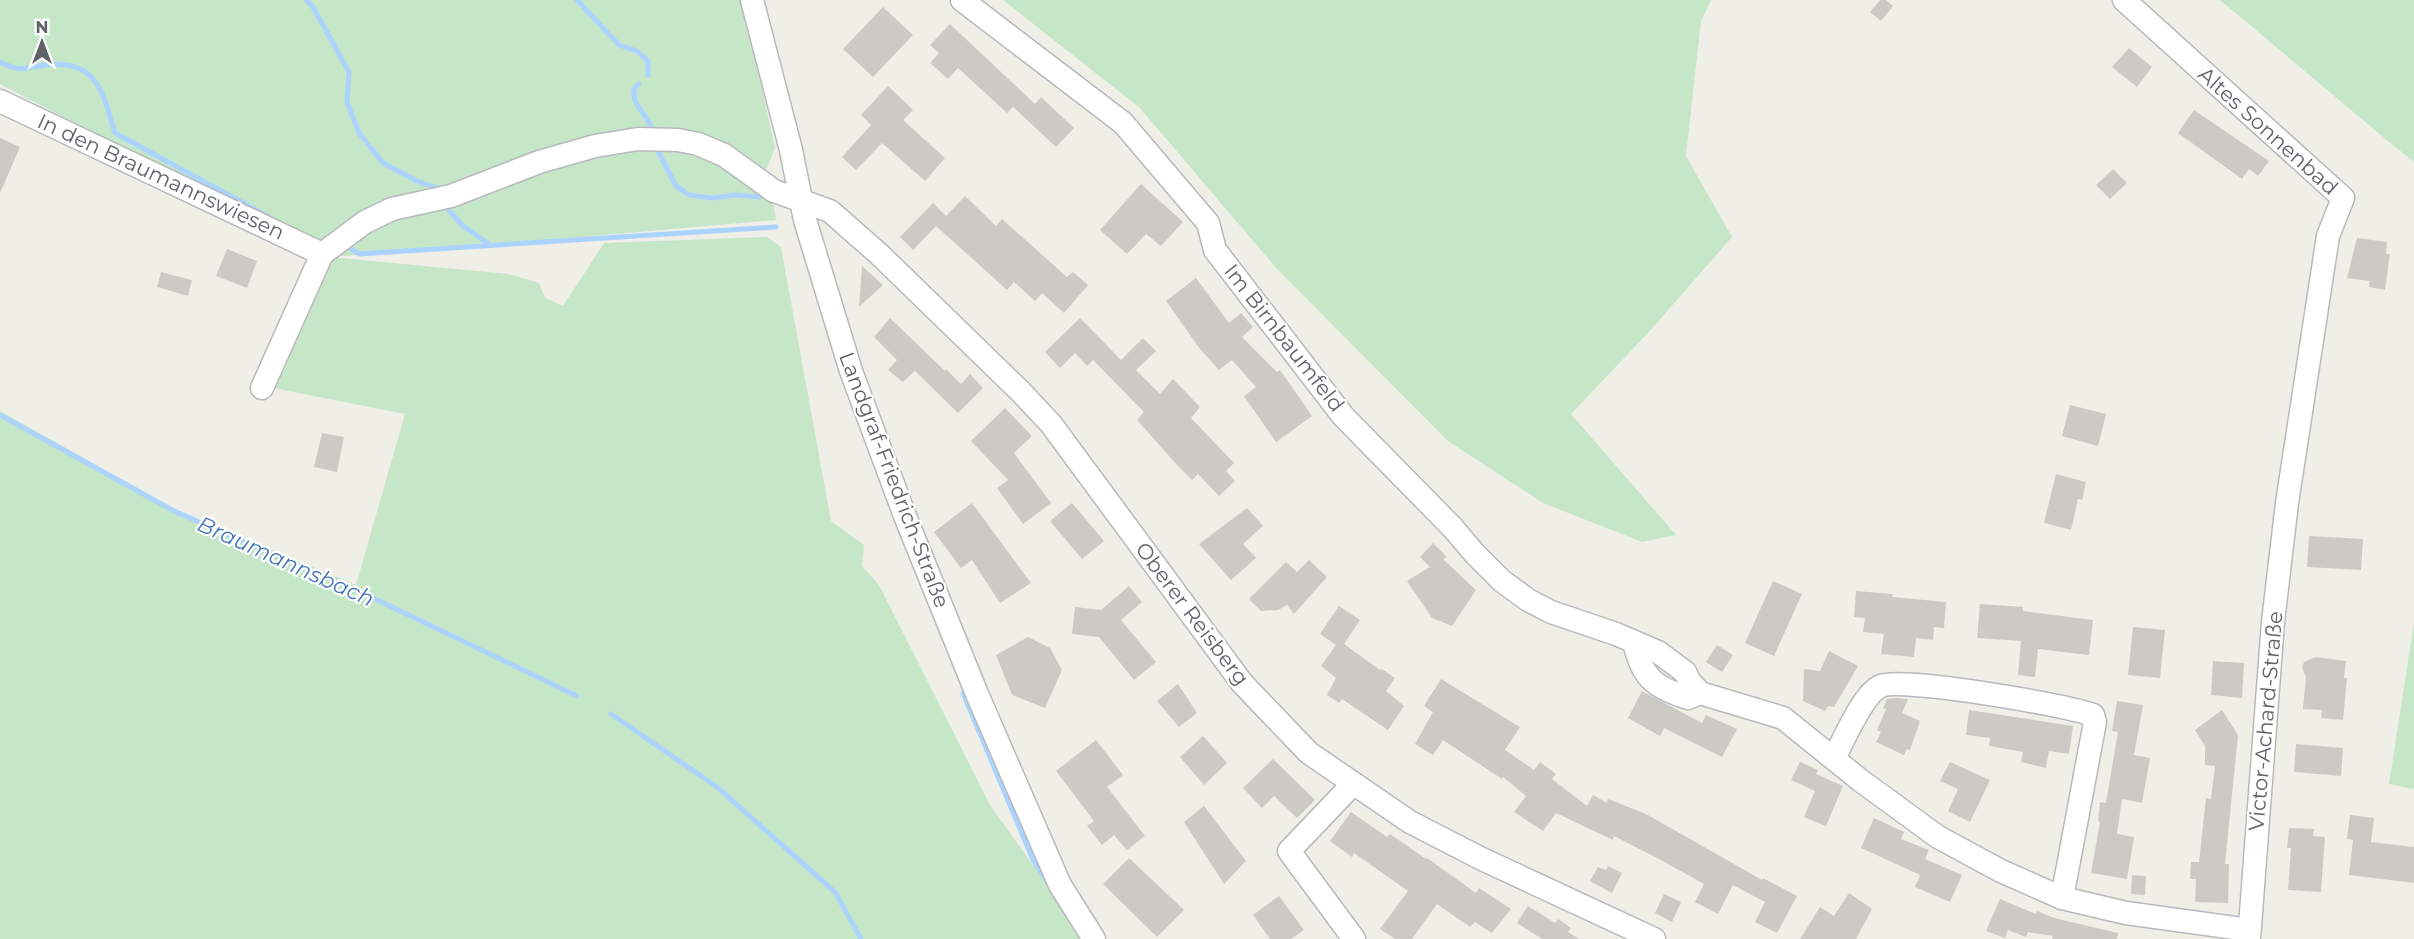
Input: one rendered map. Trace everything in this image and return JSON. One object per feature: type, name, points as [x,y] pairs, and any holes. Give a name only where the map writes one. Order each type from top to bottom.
[{"type":"street","name":"Landgraf-Friedrich-Straße","points":[[752,0],[791,150],[805,220],[852,371],[905,516],[977,694],[1059,885],[1094,939]]},
{"type":"street","name":"Im Birnbaumfeld","points":[[962,0],[1123,123],[1208,223],[1215,250],[1343,416],[1502,581],[1528,600],[1551,612],[1634,642],[1646,676],[1659,685],[1688,698],[1700,693],[1731,700],[1783,718],[1860,780],[1938,837],[2001,871],[2062,898],[2126,913],[2252,936]]},
{"type":"street","name":"Altes Sonnenbad","points":[[2124,0],[2343,198],[2328,236],[2287,503]]},
{"type":"street","name":"In den Braumannswiesen","points":[[0,101],[322,254]]},
{"type":"street","points":[[261,388],[322,254],[365,222],[392,209],[451,196],[539,162],[595,146],[638,139],[678,140],[714,149],[774,191],[801,200]]},
{"type":"street","name":"Oberer Reisberg","points":[[801,200],[830,210],[880,255],[1020,390],[1052,424],[1242,683],[1309,753],[1352,785],[1410,822],[1472,854],[1654,939]]},
{"type":"street","name":"Victor-Achard-Straße","points":[[2252,936],[2273,622],[2287,503]]},
{"type":"street","points":[[1834,758],[1869,695],[1881,685],[1897,684],[1960,690],[2024,700],[2093,715],[2095,722],[2062,898]]},
{"type":"street","points":[[1352,785],[1289,851],[1354,939]]},
{"type":"green space","points":[[0,0],[743,0],[775,148],[760,185],[774,207],[776,220],[330,257],[509,274],[539,283],[545,298],[563,306],[604,243],[767,237],[781,247],[831,521],[864,545],[862,566],[879,585],[990,805],[1086,939],[0,939],[0,411],[180,512],[356,585],[405,414],[268,387],[325,256],[293,237],[0,84]]},
{"type":"green space","points":[[1003,0],[1711,0],[1701,21],[1686,156],[1732,237],[1648,333],[1571,414],[1676,535],[1642,542],[1543,503],[1448,441],[1276,268],[1140,108]]},
{"type":"green space","points":[[2220,0],[2414,0],[2414,162],[2388,141]]},
{"type":"green space","points":[[2414,623],[2414,789],[2389,784]]},
{"type":"building","points":[[1880,0],[1886,0],[1893,6],[1881,21],[1870,12]]},
{"type":"building","points":[[883,7],[913,35],[873,77],[843,49]]},
{"type":"building","points":[[950,24],[1035,104],[1041,97],[1074,128],[1056,147],[1013,107],[1007,113],[958,68],[948,79],[930,63],[939,53],[930,45]]},
{"type":"building","points":[[2129,48],[2152,67],[2137,87],[2112,67]]},
{"type":"building","points":[[888,86],[913,110],[903,120],[945,158],[925,181],[882,143],[856,170],[842,157],[871,125],[861,115]]},
{"type":"building","points":[[2194,110],[2269,161],[2258,176],[2249,169],[2242,179],[2178,133]]},
{"type":"building","points":[[0,138],[20,147],[0,193]]},
{"type":"building","points":[[2113,169],[2127,183],[2110,199],[2096,185]]},
{"type":"building","points":[[1141,184],[1183,222],[1161,246],[1146,234],[1127,254],[1100,230]]},
{"type":"building","points":[[965,196],[996,226],[1002,219],[1067,277],[1073,272],[1088,285],[1064,313],[1042,293],[1035,301],[1014,282],[1007,290],[936,226],[913,250],[900,237],[933,203],[946,216]]},
{"type":"building","points":[[2357,238],[2387,242],[2386,254],[2390,254],[2385,290],[2369,287],[2370,281],[2347,278]]},
{"type":"building","points":[[227,249],[257,261],[247,288],[216,276]]},
{"type":"building","points":[[862,266],[883,285],[859,307]]},
{"type":"building","points":[[161,272],[192,280],[188,296],[157,287]]},
{"type":"building","points":[[1196,278],[1229,323],[1241,313],[1253,327],[1242,337],[1277,372],[1280,370],[1312,416],[1276,442],[1244,396],[1256,387],[1232,360],[1219,370],[1200,349],[1166,301]]},
{"type":"building","points":[[890,318],[961,384],[970,374],[983,388],[958,413],[915,371],[903,382],[888,370],[897,360],[874,337]]},
{"type":"building","points":[[1080,318],[1121,360],[1143,338],[1156,351],[1136,370],[1160,394],[1173,379],[1200,407],[1191,418],[1234,463],[1226,471],[1235,481],[1219,496],[1198,474],[1192,480],[1177,465],[1137,420],[1144,412],[1093,360],[1087,366],[1075,353],[1060,368],[1045,352]]},
{"type":"building","points":[[2070,405],[2106,414],[2098,446],[2062,436]]},
{"type":"building","points":[[1005,408],[1032,436],[1014,453],[1051,503],[1023,524],[997,488],[1008,480],[971,441]]},
{"type":"building","points":[[322,433],[344,437],[337,472],[314,467]]},
{"type":"building","points":[[2056,474],[2086,482],[2082,500],[2078,499],[2071,530],[2044,523]]},
{"type":"building","points":[[972,503],[1031,583],[1000,603],[972,560],[961,568],[934,532]]},
{"type":"building","points":[[1072,503],[1104,541],[1082,559],[1050,521]]},
{"type":"building","points":[[1247,508],[1263,526],[1243,544],[1256,558],[1231,580],[1199,544]]},
{"type":"building","points":[[2309,536],[2363,539],[2361,570],[2307,567]]},
{"type":"building","points":[[1433,543],[1447,557],[1443,559],[1476,590],[1452,626],[1432,618],[1407,581],[1430,567],[1420,557]]},
{"type":"building","points":[[1309,560],[1327,577],[1294,614],[1287,605],[1278,610],[1261,611],[1249,599],[1286,562],[1297,572]]},
{"type":"building","points":[[1773,581],[1802,594],[1774,656],[1745,643]]},
{"type":"building","points":[[1129,586],[1142,602],[1121,620],[1156,662],[1134,680],[1099,637],[1072,634],[1075,607],[1101,610]]},
{"type":"building","points":[[1856,591],[1946,602],[1944,628],[1934,627],[1933,640],[1916,638],[1914,657],[1881,654],[1884,634],[1863,632],[1865,618],[1854,617]]},
{"type":"building","points":[[1980,604],[2023,607],[2023,611],[2093,620],[2089,655],[2038,649],[2035,677],[2018,675],[2021,641],[1977,638]]},
{"type":"building","points":[[1339,606],[1360,620],[1344,644],[1395,678],[1386,691],[1404,706],[1388,730],[1342,699],[1339,703],[1327,695],[1336,678],[1321,666],[1336,645],[1320,634]]},
{"type":"building","points":[[2133,627],[2165,630],[2160,678],[2128,675]]},
{"type":"building","points":[[1028,637],[1050,648],[1062,670],[1045,708],[1012,695],[996,655]]},
{"type":"building","points":[[1717,645],[1733,655],[1722,672],[1706,662]]},
{"type":"building","points":[[1829,651],[1858,666],[1834,707],[1828,706],[1825,711],[1803,701],[1804,669],[1820,671]]},
{"type":"building","points":[[2315,657],[2346,661],[2344,678],[2347,678],[2343,720],[2321,718],[2322,710],[2303,709],[2306,677],[2302,668],[2304,662]]},
{"type":"building","points":[[2213,661],[2244,663],[2242,698],[2211,695]]},
{"type":"building","points":[[1441,679],[1520,727],[1505,750],[1534,770],[1540,762],[1556,774],[1552,779],[1587,806],[1593,795],[1607,803],[1608,799],[1646,814],[1762,880],[1763,878],[1797,896],[1777,933],[1755,922],[1765,902],[1733,885],[1718,914],[1695,902],[1704,884],[1614,836],[1613,840],[1556,813],[1543,831],[1514,812],[1526,796],[1503,777],[1502,779],[1443,740],[1433,755],[1415,744],[1433,712],[1424,706]]},
{"type":"building","points":[[1178,684],[1197,713],[1179,727],[1157,701]]},
{"type":"building","points":[[1642,691],[1702,723],[1706,715],[1737,729],[1722,757],[1664,728],[1660,736],[1628,718]]},
{"type":"building","points":[[1887,699],[1908,699],[1902,713],[1920,721],[1910,750],[1907,749],[1904,755],[1876,742],[1881,732],[1877,730],[1886,709],[1883,708]]},
{"type":"building","points":[[2117,701],[2143,705],[2134,755],[2150,758],[2142,803],[2122,799],[2117,834],[2134,837],[2127,879],[2091,873],[2100,822],[2098,821],[2100,802],[2106,803],[2118,732],[2112,731]]},
{"type":"building","points":[[1969,710],[2073,726],[2069,754],[2049,751],[2046,768],[2021,762],[2023,752],[1989,746],[1990,738],[1966,735]]},
{"type":"building","points":[[2222,710],[2238,735],[2225,864],[2229,864],[2228,903],[2195,902],[2196,879],[2190,879],[2191,862],[2199,862],[2206,798],[2211,799],[2215,766],[2205,765],[2205,746],[2195,730]]},
{"type":"building","points":[[1203,736],[1227,763],[1204,785],[1180,757]]},
{"type":"building","points":[[1096,740],[1123,775],[1107,787],[1145,836],[1127,850],[1114,835],[1102,845],[1087,826],[1094,821],[1056,771]]},
{"type":"building","points":[[2296,744],[2343,748],[2341,776],[2294,772]]},
{"type":"building","points":[[1273,759],[1315,800],[1297,818],[1274,796],[1262,808],[1243,788]]},
{"type":"building","points":[[1800,762],[1818,770],[1816,774],[1843,786],[1826,826],[1804,817],[1815,791],[1791,780]]},
{"type":"building","points":[[1950,762],[1990,780],[1970,822],[1948,811],[1958,789],[1940,781]]},
{"type":"building","points":[[1204,806],[1246,861],[1224,884],[1184,822]]},
{"type":"building","points":[[1351,812],[1387,837],[1390,834],[1476,893],[1479,888],[1511,909],[1492,933],[1475,922],[1470,927],[1437,904],[1412,939],[1395,939],[1380,929],[1408,891],[1354,853],[1352,857],[1330,841]]},
{"type":"building","points":[[2350,815],[2374,818],[2371,842],[2414,847],[2414,883],[2349,875],[2353,840],[2347,839]]},
{"type":"building","points":[[1874,818],[1904,832],[1901,839],[1929,850],[1925,859],[1962,875],[1950,902],[1915,887],[1920,875],[1861,848]]},
{"type":"building","points":[[2289,828],[2314,829],[2313,836],[2325,837],[2321,892],[2288,890],[2291,848],[2287,848]]},
{"type":"building","points":[[1129,858],[1184,910],[1157,937],[1103,884]]},
{"type":"building","points":[[1608,866],[1622,873],[1612,893],[1590,881],[1598,867],[1606,870]]},
{"type":"building","points":[[2132,875],[2146,876],[2145,895],[2131,894]]},
{"type":"building","points":[[1849,893],[1872,909],[1856,939],[1800,939],[1820,907],[1834,916]]},
{"type":"building","points":[[1664,894],[1681,902],[1672,922],[1655,913]]},
{"type":"building","points":[[1279,896],[1304,930],[1291,939],[1270,939],[1253,915]]},
{"type":"building","points":[[2000,899],[2036,914],[2037,911],[2054,918],[2118,933],[2117,939],[2052,939],[2053,936],[2028,932],[2026,937],[2008,930],[2005,938],[1986,931]]},
{"type":"building","points":[[1528,906],[1555,923],[1558,919],[1571,928],[1568,932],[1579,939],[1542,939],[1517,923]]},
{"type":"waterway","points":[[306,0],[313,7],[349,72],[347,102],[359,133],[383,163],[417,181],[434,187]]},
{"type":"waterway","points":[[577,0],[619,45],[637,51],[648,61],[648,75]]},
{"type":"waterway","points":[[0,62],[22,69],[62,65],[76,67],[87,73],[101,92],[115,133],[271,218]]},
{"type":"waterway","points":[[639,84],[634,89],[635,100],[652,129]]},
{"type":"waterway","points":[[658,151],[676,186],[689,195],[713,198],[736,195],[759,197]]},
{"type":"waterway","points":[[448,209],[462,225],[490,245]]},
{"type":"waterway","points":[[347,246],[359,254],[776,227]]},
{"type":"waterway","name":"Braumannsbach","points":[[0,415],[174,511],[369,596],[577,696]]},
{"type":"waterway","points":[[963,693],[1033,860],[1048,883]]},
{"type":"waterway","name":"Braumannsbach","points":[[611,714],[717,787],[835,892],[861,939]]}]
